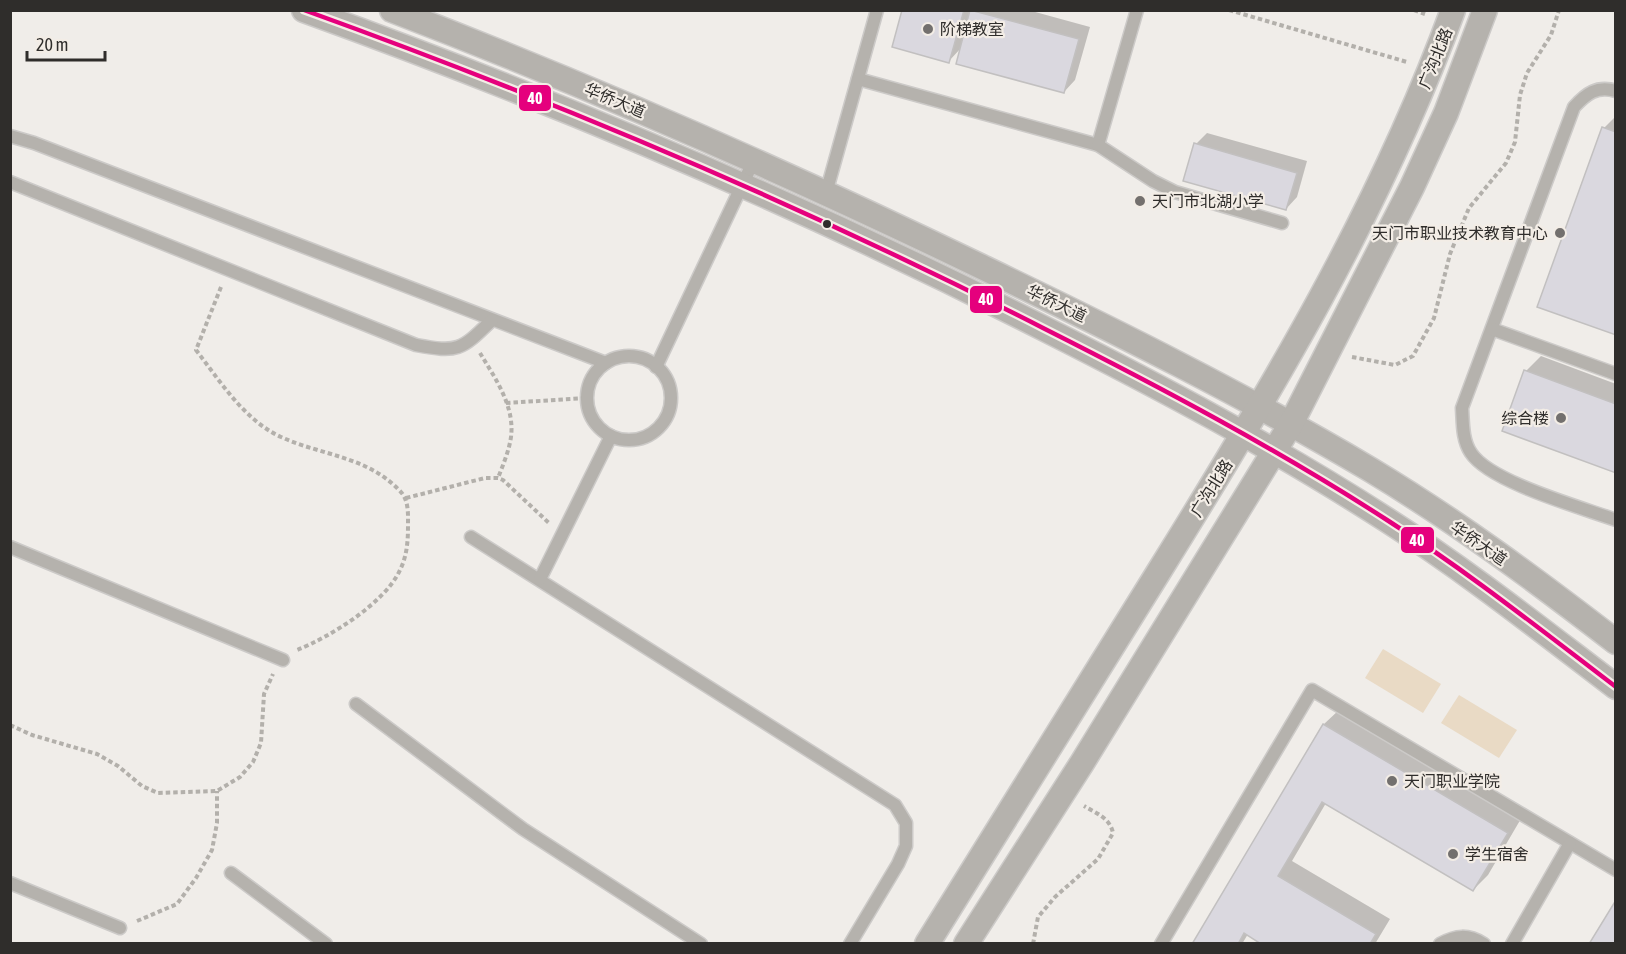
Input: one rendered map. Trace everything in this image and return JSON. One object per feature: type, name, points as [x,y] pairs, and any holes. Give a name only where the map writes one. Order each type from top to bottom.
[{"type":"street","name":"华侨大道","points":[[304,10],[396,43],[681,158],[986,298],[1137,376],[1244,435],[1407,533],[1485,588],[1616,687]]},
{"type":"street","name":"华侨大道","points":[[392,10],[587,88],[754,160],[1078,313],[1291,424],[1374,472],[1462,530],[1616,642]]},
{"type":"street","name":"广沟北路","points":[[927,944],[1260,408],[1359,224],[1401,138],[1431,69],[1453,10]]},
{"type":"street","name":"广沟北路","points":[[966,944],[1062,794],[1291,424],[1412,187],[1446,113],[1485,10]]},
{"type":"lane","points":[[826,193],[877,10]]},
{"type":"lane","points":[[1098,145],[1137,10]]},
{"type":"lane","points":[[858,79],[1098,145],[1153,181],[1175,192],[1282,223]]},
{"type":"lane","points":[[1616,91],[1607,88],[1587,93],[1574,107],[1462,408],[1463,431],[1470,452],[1484,467],[1509,481],[1616,520]]},
{"type":"lane","points":[[10,136],[34,143],[606,363]]},
{"type":"lane","points":[[656,367],[754,160]]},
{"type":"lane","points":[[10,182],[416,345],[438,349],[458,348],[472,339],[492,320]]},
{"type":"lane","points":[[1492,329],[1616,374]]},
{"type":"lane","points":[[632,357],[645,360],[656,367],[665,378],[670,391],[670,405],[666,418],[657,429],[645,437],[632,440],[618,439],[595,423],[589,411],[587,398],[589,385],[606,363],[618,358],[632,357]]},
{"type":"lane","points":[[540,579],[611,436]]},
{"type":"lane","points":[[471,537],[895,805],[906,823],[906,846],[898,864],[850,944]]},
{"type":"lane","points":[[10,547],[283,660]]},
{"type":"lane","points":[[1161,944],[1312,690],[1616,870]]},
{"type":"lane","points":[[356,705],[523,829],[701,944]]},
{"type":"lane","points":[[1512,944],[1570,843]]},
{"type":"lane","points":[[231,873],[326,944]]},
{"type":"lane","points":[[10,884],[120,928]]},
{"type":"lane","points":[[1440,944],[1451,938],[1464,936],[1484,944]]},
{"type":"path","points":[[1229,10],[1431,69]]},
{"type":"path","points":[[1328,353],[1395,365],[1413,356],[1434,318],[1450,254],[1469,208],[1506,163],[1515,142],[1520,95],[1527,73],[1551,35],[1559,10]]},
{"type":"path","points":[[10,725],[32,735],[97,754],[118,766],[142,786],[158,793],[217,791],[240,777],[254,762],[261,743],[264,694],[274,672],[283,660],[289,653],[310,645],[354,620],[386,590],[400,571],[408,547],[408,512],[405,498],[382,475],[356,461],[280,437],[253,418],[196,350],[228,270]]},
{"type":"path","points":[[472,339],[504,395],[511,416],[511,437],[498,478]]},
{"type":"path","points":[[506,403],[587,398]]},
{"type":"path","points":[[405,498],[485,478],[498,478],[510,486],[562,537]]},
{"type":"path","points":[[120,928],[177,904],[196,878],[212,850],[217,823],[217,791]]},
{"type":"path","points":[[1033,944],[1038,917],[1055,897],[1098,859],[1113,832],[1112,826],[1103,817],[1062,794]]},
{"type":"shaded area","points":[[1383,649],[1441,684],[1423,713],[1365,678]]},
{"type":"shaded area","points":[[1459,695],[1517,730],[1499,758],[1441,723]]},
{"type":"building","name":"阶梯教室","points":[[902,10],[964,10],[949,63],[892,47]]},
{"type":"building","points":[[970,10],[1079,39],[1064,93],[956,64]]},
{"type":"building","points":[[1602,127],[1616,132],[1616,335],[1537,307]]},
{"type":"building","points":[[1194,143],[1297,173],[1286,210],[1183,181]]},
{"type":"building","name":"综合楼","points":[[1524,370],[1616,404],[1616,473],[1502,431]]},
{"type":"building","name":"学生宿舍","points":[[1323,724],[1508,833],[1473,891],[1322,802],[1278,876],[1376,934],[1370,944],[1261,944],[1244,933],[1238,944],[1192,944]]},
{"type":"building","points":[[1616,900],[1616,944],[1589,944]]},
{"type":"transit line","name":"40","points":[[304,10],[492,81],[678,157],[862,240],[1087,350],[1261,444],[1417,539],[1616,687]]},
{"type":"place","name":"阶梯教室","points":[[928,29]]},
{"type":"place","name":"天门市北湖小学","points":[[1140,201]]},
{"type":"place","name":"天门市职业技术教育中心","points":[[1560,233]]},
{"type":"place","name":"综合楼","points":[[1561,418]]},
{"type":"place","name":"天门职业学院","points":[[1392,781]]},
{"type":"place","name":"学生宿舍","points":[[1453,854]]}]
